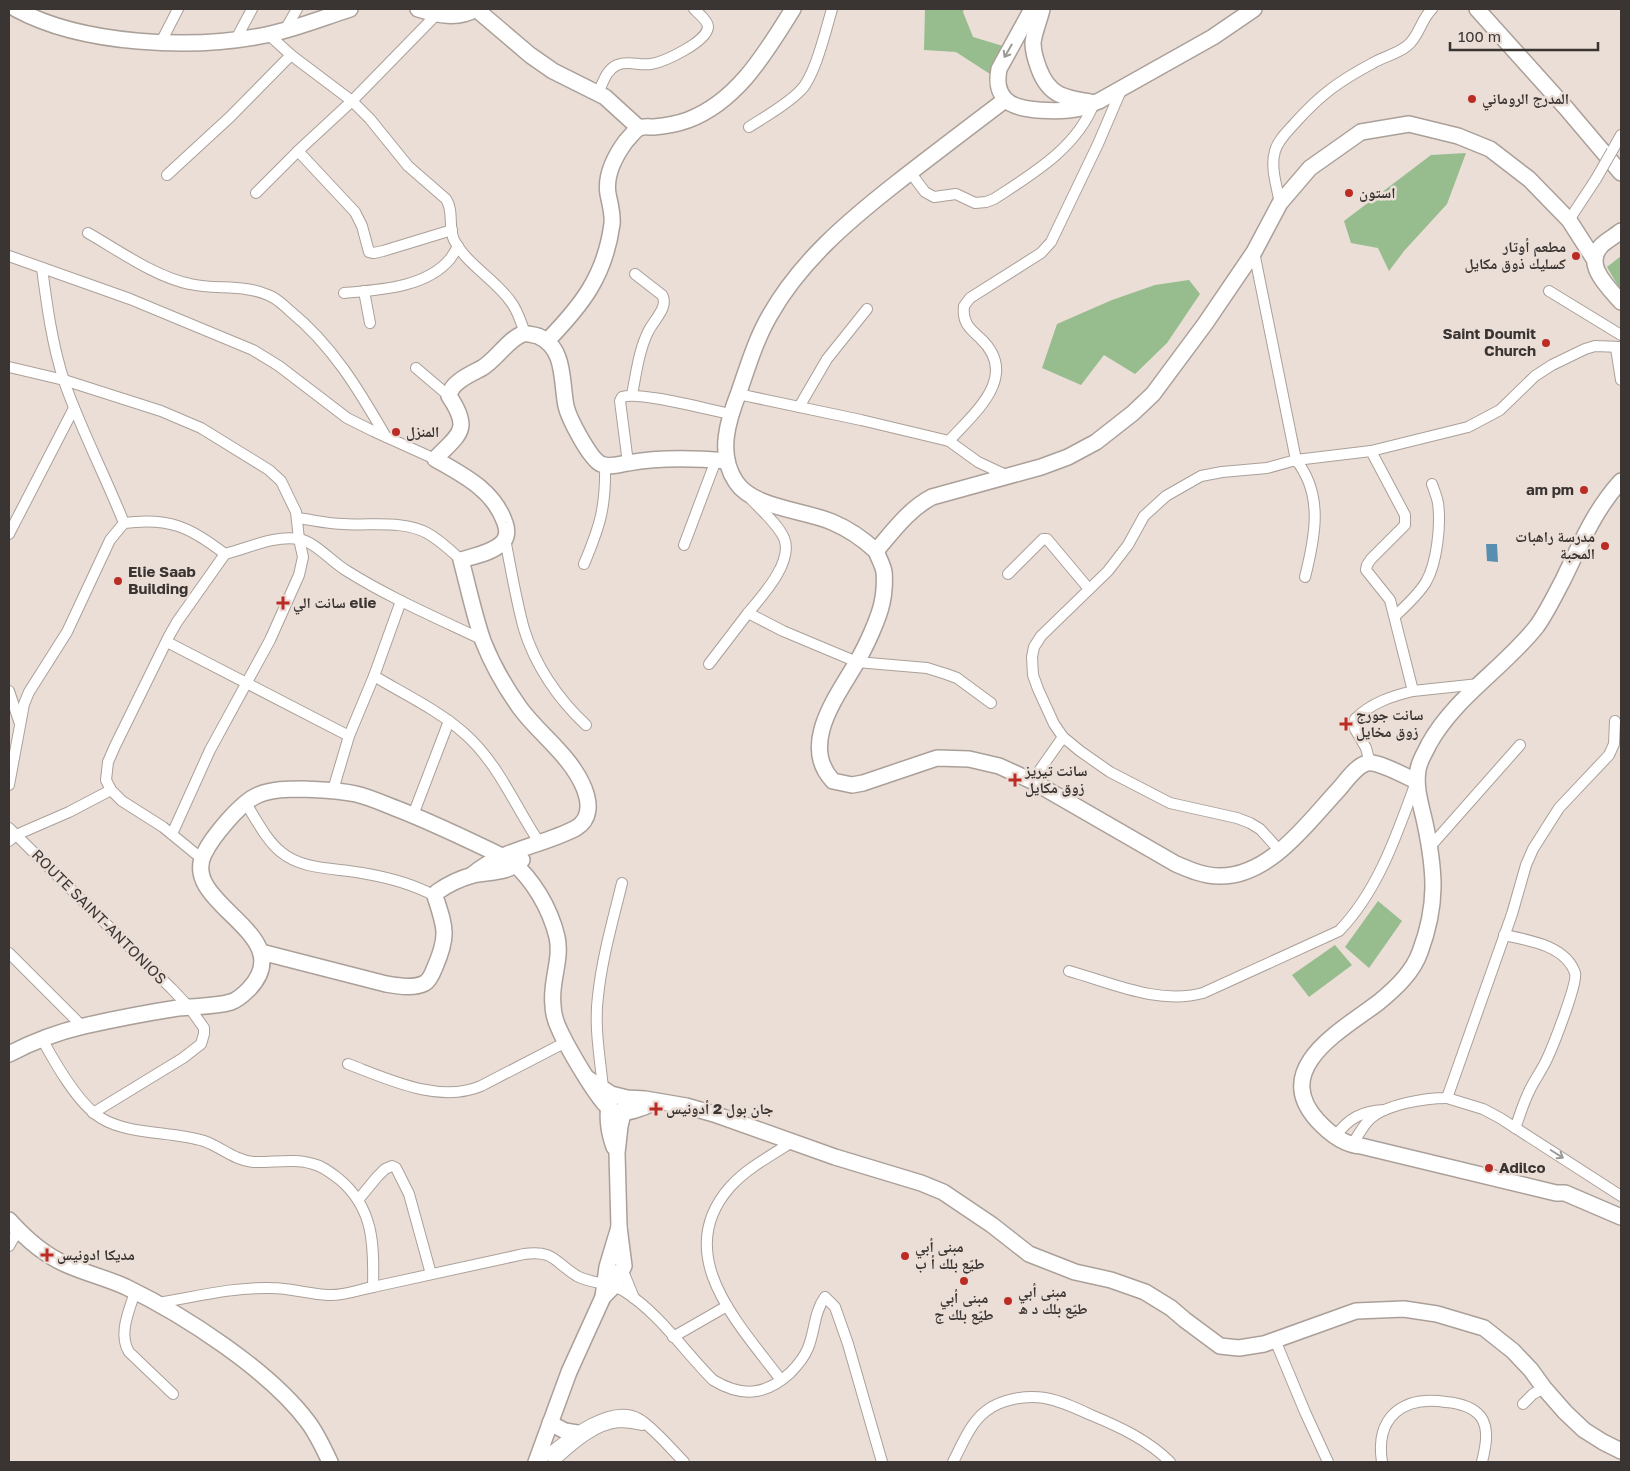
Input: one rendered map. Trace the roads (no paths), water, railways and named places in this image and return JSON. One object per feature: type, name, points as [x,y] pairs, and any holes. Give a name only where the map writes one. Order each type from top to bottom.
[{"type":"main road","points":[[16,9],[44,22],[64,28],[111,37],[190,43],[269,35],[350,9]]},
{"type":"main road","points":[[418,9],[437,14],[458,15],[476,9],[540,62],[560,75],[598,93],[639,128]]},
{"type":"main road","points":[[547,341],[574,313],[587,296],[596,279],[608,246],[612,222],[608,193],[609,175],[618,152],[626,141],[639,128],[674,124],[688,120],[724,98],[748,76],[793,9]]},
{"type":"main road","points":[[1032,9],[999,69],[997,80],[999,88],[1005,100],[1030,109],[1065,110],[1082,108],[1094,103],[1213,36],[1254,9]]},
{"type":"main road","points":[[1042,9],[1034,40],[1036,60],[1047,86],[1067,98],[1094,103]]},
{"type":"main road","points":[[1477,9],[1560,101],[1621,174]]},
{"type":"main road","points":[[1019,34],[1034,40]]},
{"type":"main road","points":[[1030,109],[1046,102],[1051,89]]},
{"type":"main road","points":[[721,461],[726,446],[731,414],[756,342],[769,316],[788,286],[805,265],[866,207],[1005,100]]},
{"type":"main road","points":[[876,551],[920,503],[945,493],[1068,457],[1096,442],[1133,413],[1153,394],[1179,360],[1254,252],[1280,203],[1310,168],[1361,132],[1409,124],[1458,136],[1490,149],[1529,179],[1569,220],[1594,259],[1598,272],[1621,302]]},
{"type":"main road","points":[[1594,259],[1602,245],[1621,231]]},
{"type":"main road","points":[[261,952],[386,984],[405,986],[424,983],[434,970],[445,940],[442,921],[434,896],[446,887],[502,864],[536,843],[580,826],[588,816],[587,799],[578,775],[531,722],[515,700],[494,665],[483,640],[461,560],[500,545],[505,539],[506,526],[501,513],[492,500],[474,482],[435,459],[452,442],[460,430],[462,420],[449,396],[451,389],[493,361],[512,340],[525,334],[533,335],[552,345],[558,356],[569,415],[590,453],[597,461],[605,465],[661,459],[721,461],[743,491],[757,499],[818,517],[847,528],[876,551],[884,572],[882,603],[864,650],[840,687],[821,729],[820,752],[822,762],[824,769],[833,781],[852,785],[863,783],[937,758],[969,759],[991,764],[1032,781],[1176,864],[1196,872],[1219,876],[1241,873],[1255,867],[1280,851],[1297,836],[1364,764],[1370,763],[1416,781]]},
{"type":"main road","points":[[1621,481],[1594,517],[1554,598],[1537,626],[1438,727],[1421,759],[1416,781],[1430,848],[1434,891],[1430,920],[1420,954],[1407,976],[1396,987],[1316,1051],[1304,1070],[1302,1083],[1303,1094],[1314,1117],[1324,1128],[1338,1132],[1356,1143],[1556,1194],[1565,1193],[1621,1217]]},
{"type":"main road","points":[[9,1054],[42,1039],[82,1026],[190,1007],[220,1004],[240,998],[258,976],[262,963],[261,952],[253,937],[214,897],[206,883],[202,874],[202,859],[205,853],[246,802],[257,795],[269,791],[288,789],[333,790],[366,797],[413,815],[476,845],[533,886],[544,901],[557,936],[558,952],[552,998],[557,1023],[593,1091],[619,1106],[646,1107],[655,1101],[686,1106],[850,1162],[921,1183],[943,1192],[967,1207],[1029,1254],[1067,1269],[1110,1280],[1145,1292],[1171,1308],[1220,1346],[1239,1348],[1276,1340],[1356,1311],[1404,1309],[1437,1314],[1484,1328],[1513,1351],[1532,1370],[1544,1388],[1584,1430],[1621,1451]]},
{"type":"main road","points":[[537,1462],[576,1355],[607,1289],[622,1272],[624,1266],[619,1226],[617,1153],[619,1106],[607,1091],[587,1078]]},
{"type":"main road","points":[[1556,1194],[1562,1199],[1621,1225]]},
{"type":"main road","points":[[13,1225],[54,1259],[157,1303],[215,1341],[267,1380],[292,1403],[309,1423],[330,1462]]},
{"type":"main road","points":[[607,1289],[608,1265],[619,1226]]},
{"type":"main road","points":[[550,1423],[565,1431],[577,1433]]},
{"type":"street","points":[[161,42],[178,9]]},
{"type":"street","points":[[236,39],[252,9]]},
{"type":"street","points":[[285,30],[297,9]]},
{"type":"street","points":[[598,93],[609,72],[617,65],[626,62],[649,64],[662,61],[676,56],[699,38],[708,27],[707,23],[694,9]]},
{"type":"street","points":[[749,126],[802,90],[822,42],[832,9]]},
{"type":"street","points":[[1280,203],[1273,163],[1275,149],[1284,134],[1313,103],[1338,82],[1406,47],[1414,39],[1432,9]]},
{"type":"street","points":[[256,193],[298,151],[352,102],[437,14]]},
{"type":"street","points":[[269,35],[291,55],[352,102],[370,120],[408,166],[446,199],[450,204],[452,230],[458,246],[511,301],[519,316],[525,334]]},
{"type":"street","points":[[167,175],[230,117],[291,55]]},
{"type":"street","points":[[949,441],[990,394],[996,371],[992,353],[964,321],[964,306],[970,298],[1041,253],[1050,242],[1098,144],[1123,86]]},
{"type":"street","points":[[910,172],[925,192],[934,197],[956,194],[975,203],[986,202],[994,199],[1045,165],[1066,146],[1084,124],[1094,103]]},
{"type":"street","points":[[1569,220],[1596,179],[1621,135]]},
{"type":"street","points":[[298,151],[355,212],[362,226],[369,252],[383,251],[452,230]]},
{"type":"street","points":[[88,233],[160,273],[181,282],[252,290],[270,295],[278,300],[315,333],[339,362],[354,382],[386,437]]},
{"type":"street","points":[[344,293],[396,286],[419,279],[443,266],[458,246]]},
{"type":"street","points":[[1254,252],[1296,460],[1308,477],[1316,506],[1314,543],[1305,577]]},
{"type":"street","points":[[9,256],[130,299],[253,350],[279,366],[347,418],[435,459]]},
{"type":"street","points":[[42,268],[51,332],[64,380],[74,408],[124,523]]},
{"type":"street","points":[[632,396],[644,342],[664,305],[665,299],[662,294],[635,274]]},
{"type":"street","points":[[364,291],[370,323]]},
{"type":"street","points":[[1549,291],[1621,335]]},
{"type":"street","points":[[799,407],[827,359],[867,309]]},
{"type":"street","points":[[1280,851],[1255,826],[1237,818],[1170,803],[1110,772],[1063,737],[1054,724],[1038,689],[1031,666],[1034,647],[1041,636],[1108,571],[1128,544],[1144,516],[1161,500],[1178,488],[1201,476],[1267,468],[1296,460],[1371,451],[1468,426],[1500,410],[1535,376],[1585,348],[1595,346],[1619,347],[1621,380]]},
{"type":"street","points":[[9,367],[64,380],[179,417],[231,445],[270,470],[281,481],[294,504],[298,518],[299,539],[303,557],[300,575],[274,632],[207,758],[172,834]]},
{"type":"street","points":[[416,368],[449,396]]},
{"type":"street","points":[[738,394],[949,441],[978,462],[1008,476]]},
{"type":"street","points":[[628,463],[620,401],[622,397],[632,396],[661,400],[731,414]]},
{"type":"street","points":[[9,534],[74,408]]},
{"type":"street","points":[[1371,451],[1397,497],[1406,518],[1403,528],[1371,559],[1366,570],[1388,594],[1413,691]]},
{"type":"street","points":[[684,545],[721,461]]},
{"type":"street","points":[[584,564],[603,511],[605,465]]},
{"type":"street","points":[[1395,616],[1414,597],[1426,581],[1436,554],[1439,520],[1438,502],[1432,484]]},
{"type":"street","points":[[709,664],[768,588],[781,567],[786,544],[777,528],[743,491]]},
{"type":"street","points":[[298,518],[342,524],[415,528],[439,540],[461,560]]},
{"type":"street","points":[[9,785],[20,722],[29,692],[67,632],[110,540],[124,523],[176,524],[196,533],[225,554]]},
{"type":"street","points":[[202,859],[172,834],[122,801],[111,790],[106,780],[108,762],[177,622],[225,554],[269,542],[299,539],[312,544],[331,561],[401,601],[483,640]]},
{"type":"street","points":[[505,539],[523,624],[529,642],[548,680],[574,714],[586,725]]},
{"type":"street","points":[[1008,574],[1043,539],[1047,539],[1089,588]]},
{"type":"street","points":[[333,790],[349,736],[374,676],[401,601]]},
{"type":"street","points":[[748,613],[782,631],[857,662],[927,668],[957,678],[991,703]]},
{"type":"street","points":[[167,642],[349,736]]},
{"type":"street","points":[[374,676],[449,721],[467,735],[495,770],[536,843]]},
{"type":"street","points":[[1370,763],[1366,748],[1355,729],[1356,719],[1371,706],[1396,695],[1413,691],[1479,684]]},
{"type":"street","points":[[9,691],[20,722]]},
{"type":"street","points":[[413,815],[449,721]]},
{"type":"street","points":[[1447,1098],[1532,849],[1559,808],[1609,755],[1614,744],[1615,721]]},
{"type":"street","points":[[1032,781],[1063,737]]},
{"type":"street","points":[[1430,848],[1520,745]]},
{"type":"street","points":[[1069,971],[1157,996],[1183,998],[1204,993],[1339,931],[1352,918],[1392,848],[1416,781]]},
{"type":"street","points":[[11,835],[69,812],[111,790]]},
{"type":"street","points":[[246,802],[272,843],[290,858],[302,863],[393,880],[419,888],[434,896]]},
{"type":"street","name":"ROUTE SAINT-ANTONIOS","points":[[11,835],[190,1007],[204,1028],[200,1044],[183,1058],[93,1112]]},
{"type":"street","points":[[607,1091],[599,1045],[598,996],[608,938],[622,883]]},
{"type":"street","points":[[1504,935],[1530,940],[1557,951],[1571,964],[1576,975],[1571,996],[1547,1060],[1527,1095],[1515,1128]]},
{"type":"street","points":[[9,953],[82,1026]]},
{"type":"street","points":[[42,1039],[53,1059],[76,1092],[93,1112],[112,1123],[204,1142],[241,1160],[303,1162],[319,1166],[343,1183],[363,1208],[371,1234],[374,1251],[373,1287]]},
{"type":"street","points":[[348,1064],[417,1087],[433,1091],[457,1092],[481,1086],[566,1042]]},
{"type":"street","points":[[1356,1143],[1370,1120],[1390,1109],[1410,1101],[1447,1098],[1483,1109],[1621,1196]]},
{"type":"street","points":[[1338,1132],[1360,1114],[1390,1109]]},
{"type":"street","points":[[782,1380],[727,1306],[715,1285],[708,1265],[707,1239],[710,1221],[718,1202],[731,1186],[792,1142]]},
{"type":"street","points":[[358,1200],[385,1169],[392,1166],[396,1168],[409,1194],[431,1274]]},
{"type":"street","points":[[9,1246],[13,1225]]},
{"type":"street","points":[[157,1303],[249,1288],[272,1288],[326,1295],[349,1293],[535,1252],[556,1258],[582,1278],[607,1289],[622,1290],[653,1316],[713,1380],[723,1387],[736,1391],[764,1390],[782,1380],[801,1360],[806,1352],[818,1310],[825,1297],[835,1307],[848,1344],[882,1462]]},
{"type":"street","points":[[608,1265],[622,1272],[636,1301]]},
{"type":"street","points":[[135,1292],[124,1330],[125,1345],[129,1352],[172,1394]]},
{"type":"street","points":[[673,1338],[727,1306]]},
{"type":"street","points":[[1276,1340],[1305,1412],[1328,1462]]},
{"type":"street","points":[[1523,1404],[1533,1394],[1544,1388]]},
{"type":"street","points":[[953,1462],[974,1424],[986,1411],[1000,1403],[1020,1398],[1043,1398],[1066,1404],[1117,1426],[1161,1453],[1170,1462]]},
{"type":"street","points":[[1382,1462],[1382,1436],[1386,1424],[1392,1416],[1406,1405],[1435,1400],[1460,1404],[1480,1417],[1484,1423],[1486,1439],[1482,1462]]},
{"type":"street","points":[[537,1462],[577,1433],[607,1417],[617,1414],[631,1415],[640,1419],[684,1462]]},
{"type":"street","points":[[553,1462],[595,1430],[611,1424],[630,1422],[648,1426]]},
{"type":"water","points":[[1486,544],[1497,544],[1498,562],[1487,561]]},
{"type":"place","name":"المدرج الروماني","points":[[1472,99]]},
{"type":"place","name":"استون","points":[[1349,193]]},
{"type":"place","name":"مطعم أوتار كسليك ذوق مكايل","points":[[1576,256]]},
{"type":"place","name":"Saint Doumit Church","points":[[1546,343]]},
{"type":"place","name":"المنزل","points":[[396,432]]},
{"type":"place","name":"am pm","points":[[1584,490]]},
{"type":"place","name":"مدرسة راهبات المحبة","points":[[1605,546]]},
{"type":"place","name":"Elie Saab Building","points":[[118,581]]},
{"type":"place","name":"سانت الي elie","points":[[283,603]]},
{"type":"place","name":"سانت جورج زوق مخايل","points":[[1346,724]]},
{"type":"place","name":"سانت تيريز زوق مكايل","points":[[1015,780]]},
{"type":"place","name":"جان بول 2 أدونيس","points":[[656,1109]]},
{"type":"place","name":"Adilco","points":[[1489,1168]]},
{"type":"place","name":"مديكا ادونيس","points":[[47,1255]]},
{"type":"place","name":"مبنى أبي طيّع بلك أ ب","points":[[905,1256]]},
{"type":"place","name":"مبنى أبي طيّع بلك ج","points":[[964,1281]]},
{"type":"place","name":"مبنى أبي طيّع بلك د ه","points":[[1008,1301]]}]
